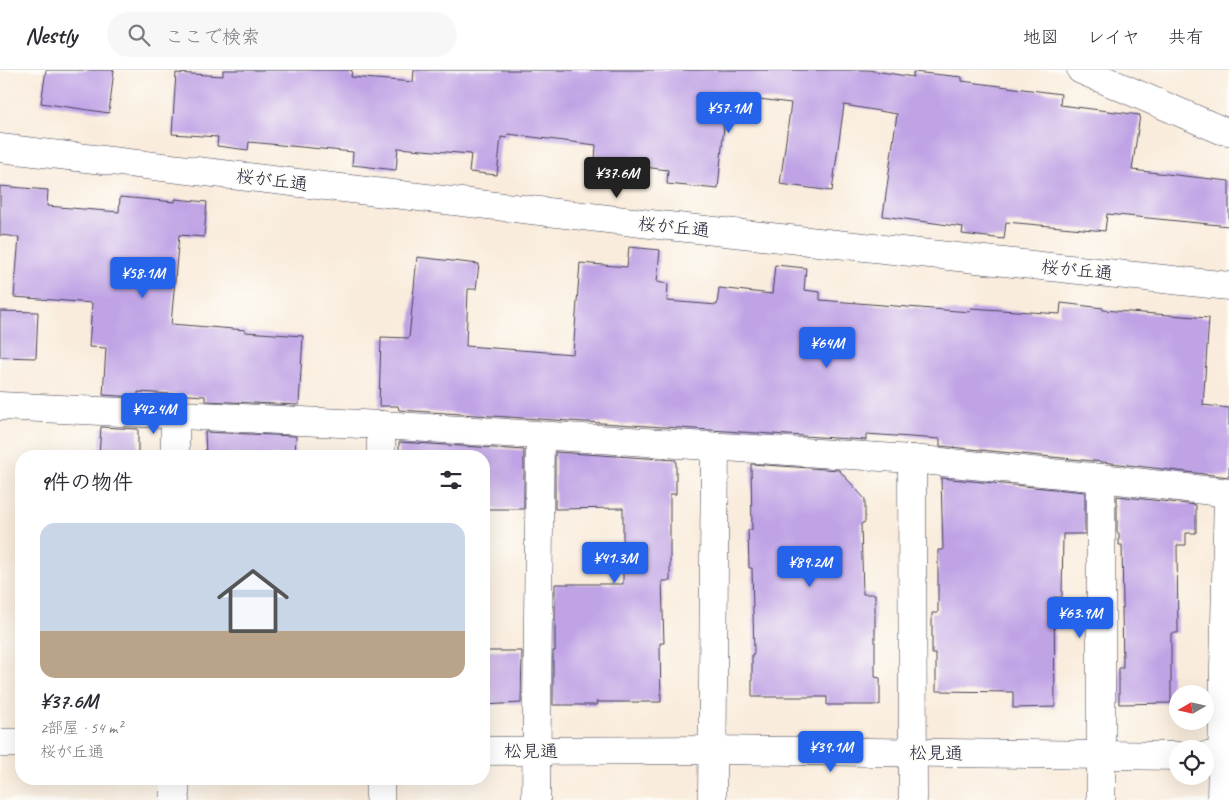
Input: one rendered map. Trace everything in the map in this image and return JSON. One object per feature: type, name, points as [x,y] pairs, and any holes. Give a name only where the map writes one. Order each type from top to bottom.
[{"type":"street","points":[[1081,70],[1221,130],[1229,131]]},
{"type":"street","name":"桜が丘通","points":[[0,148],[659,225],[1229,286]]},
{"type":"street","points":[[0,406],[381,425],[912,459],[1228,493],[1218,756],[1220,800]]},
{"type":"street","points":[[175,415],[175,450]]},
{"type":"street","points":[[381,425],[381,450]]},
{"type":"street","points":[[536,800],[540,436]]},
{"type":"street","points":[[712,800],[715,447]]},
{"type":"street","points":[[912,459],[913,800]]},
{"type":"street","points":[[1100,800],[1101,478]]},
{"type":"street","points":[[0,743],[15,743]]},
{"type":"street","name":"松見通","points":[[490,751],[712,750],[1169,756]]},
{"type":"street","points":[[175,785],[175,800]]},
{"type":"street","points":[[380,785],[380,800]]},
{"type":"building","points":[[46,70],[114,70],[109,113],[41,103]]},
{"type":"building","points":[[223,70],[352,70],[351,77],[413,82],[414,70],[868,70],[913,77],[913,72],[962,77],[962,81],[1061,94],[1060,105],[1140,115],[1132,170],[1229,181],[1229,226],[1107,214],[1105,231],[1006,222],[1004,239],[962,234],[963,227],[883,216],[897,114],[844,105],[832,191],[780,184],[791,103],[727,95],[718,189],[667,184],[668,170],[595,161],[596,145],[508,134],[507,138],[501,137],[497,175],[469,172],[471,154],[398,148],[396,170],[352,165],[353,152],[249,142],[248,150],[217,146],[218,137],[172,134],[176,73],[223,76]]},
{"type":"building","points":[[0,186],[48,190],[47,206],[119,212],[120,197],[175,202],[175,199],[207,202],[204,237],[179,235],[171,324],[303,336],[299,405],[205,401],[205,396],[138,392],[138,397],[103,395],[106,348],[89,347],[92,303],[14,297],[19,237],[0,235]]},
{"type":"building","points":[[629,247],[660,250],[657,282],[668,284],[667,301],[717,305],[719,288],[772,294],[775,265],[806,268],[804,290],[820,292],[820,300],[970,312],[971,308],[1060,314],[1061,303],[1103,308],[1103,310],[1209,318],[1203,405],[1229,408],[1229,477],[940,446],[940,439],[866,434],[866,440],[399,410],[398,406],[379,406],[381,337],[409,338],[417,257],[479,264],[476,289],[468,289],[466,346],[573,354],[580,263],[627,267]]},
{"type":"building","points":[[0,311],[38,312],[36,358],[0,357]]},
{"type":"building","points":[[101,427],[138,429],[138,450],[99,450]]},
{"type":"building","points":[[205,432],[296,436],[295,450],[206,450]]},
{"type":"building","points":[[399,442],[524,450],[524,509],[490,509],[490,450],[399,450]]},
{"type":"building","points":[[555,452],[676,460],[676,494],[670,494],[670,581],[662,581],[664,643],[660,643],[661,702],[596,702],[597,705],[553,705],[555,584],[623,584],[623,508],[555,509]]},
{"type":"building","points":[[751,464],[839,470],[865,499],[865,522],[861,524],[863,594],[875,594],[875,677],[880,678],[880,705],[827,705],[827,697],[752,697],[752,654],[754,654],[752,568],[749,568],[748,530],[752,530]]},
{"type":"building","points":[[941,478],[1085,492],[1085,534],[1063,534],[1062,597],[1054,597],[1055,707],[1013,708],[1013,692],[936,691],[936,654],[932,654],[932,613],[938,613],[938,550],[943,550]]},
{"type":"building","points":[[1117,496],[1196,505],[1196,533],[1186,533],[1186,545],[1177,545],[1178,633],[1171,633],[1169,703],[1119,704],[1119,668],[1123,668],[1123,608],[1122,545],[1119,545],[1119,533],[1117,533]]},
{"type":"building","points":[[490,651],[522,651],[521,703],[490,705]]}]
